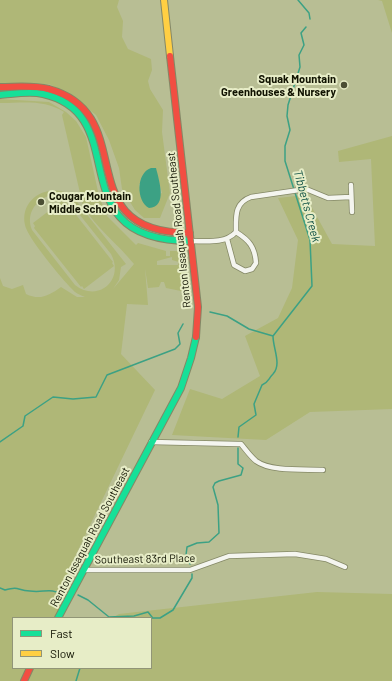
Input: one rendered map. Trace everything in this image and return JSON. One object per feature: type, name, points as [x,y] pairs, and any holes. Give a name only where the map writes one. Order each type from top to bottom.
[{"type":"main road","name":"Renton Issaquah Road Southeast","points":[[59,617],[186,376],[196,340],[198,307],[164,0]]},
{"type":"main road","points":[[0,87],[40,87],[65,95],[78,104],[96,126],[102,144],[111,188],[126,212],[142,225],[156,231],[172,234],[190,233]]},
{"type":"main road","points":[[0,95],[43,94],[70,106],[80,116],[91,134],[96,146],[105,194],[120,218],[135,230],[154,239],[170,242],[191,241]]},
{"type":"main road","points":[[24,681],[30,669]]},
{"type":"street","points":[[351,185],[352,212]]},
{"type":"street","points":[[236,232],[236,212],[243,201],[251,197],[306,189],[328,198],[352,197]]},
{"type":"street","points":[[191,241],[227,239],[236,232]]},
{"type":"street","points":[[227,239],[234,265],[245,271],[252,269],[256,263],[252,246],[247,239],[236,232]]},
{"type":"street","points":[[151,442],[238,444],[243,446],[254,460],[262,464],[276,468],[323,470]]},
{"type":"street","name":"Southeast 83rd Place","points":[[84,570],[190,570],[229,556],[295,554],[326,559],[345,567]]},
{"type":"shaded area","points":[[0,0],[119,0],[117,7],[123,21],[122,37],[128,49],[151,59],[152,70],[148,81],[150,89],[163,110],[162,132],[170,193],[160,218],[144,218],[135,210],[122,189],[119,168],[109,140],[96,115],[70,95],[49,84],[0,83]],"holes":[[[158,178],[162,193],[143,201],[139,184]]]},
{"type":"shaded area","points":[[378,0],[392,0],[392,33],[382,1]]},
{"type":"shaded area","points":[[0,99],[49,102],[66,112],[76,121],[86,137],[99,196],[107,216],[136,245],[138,243],[166,251],[166,256],[170,256],[170,251],[180,251],[183,258],[186,292],[166,288],[164,282],[161,282],[159,287],[148,288],[145,268],[148,305],[127,304],[121,354],[155,390],[68,571],[63,617],[12,617],[12,669],[152,669],[152,617],[114,617],[119,614],[317,592],[392,594],[392,681],[0,681],[0,278],[3,286],[12,289],[23,285],[26,294],[31,296],[45,296],[61,287],[77,297],[85,297],[75,292],[38,248],[27,231],[25,225],[25,215],[27,206],[32,199],[39,194],[48,191],[66,193],[74,198],[126,264],[121,267],[119,280],[113,289],[134,264],[94,222],[83,206],[62,115],[64,112],[49,105],[25,102],[0,103]],"holes":[[[48,196],[60,196],[68,200],[111,254],[115,272],[112,280],[107,286],[100,290],[84,290],[75,285],[32,230],[30,219],[35,205]],[[172,257],[172,260],[179,262],[178,265],[157,265],[157,261]]]},
{"type":"shaded area","points":[[392,136],[392,409],[310,412],[266,440],[172,435],[190,389],[222,399],[260,376],[245,336],[278,318],[292,288],[298,240],[278,198],[305,195],[332,244],[375,246],[371,159],[339,162],[338,151]]},
{"type":"shaded area","points":[[151,168],[156,168],[161,192],[159,203],[149,208],[142,200],[140,194],[140,181],[146,171]]},
{"type":"shaded area","points":[[62,201],[64,203],[66,202],[113,262],[112,263],[114,266],[84,289],[34,228],[35,226],[33,223]]},
{"type":"waterway","name":"Tibbetts Creek","points":[[298,0],[309,13],[310,19]]},
{"type":"waterway","name":"Tibbetts Creek","points":[[238,437],[239,427],[256,415],[254,404],[262,385],[267,382],[276,370],[277,361],[273,336],[312,286],[310,240],[285,161],[285,146],[290,130],[287,116],[288,105],[300,67],[299,55],[304,45],[301,33],[306,27]]},
{"type":"waterway","points":[[210,312],[227,316],[249,329],[273,336]]},
{"type":"waterway","points":[[0,442],[23,426],[25,416],[53,397],[73,399],[96,397],[107,375],[175,349],[180,344],[178,333],[183,324]]},
{"type":"waterway","name":"Tibbetts Creek","points":[[190,564],[186,555],[187,547],[197,543],[209,542],[219,533],[218,505],[213,487],[215,483],[219,481],[241,475],[243,468],[238,464],[238,448]]},
{"type":"waterway","name":"Tibbetts Creek","points":[[152,618],[160,618],[173,610],[192,578],[192,574]]},
{"type":"waterway","points":[[0,588],[5,590],[16,588],[26,591],[54,591],[64,595]]},
{"type":"waterway","points":[[78,595],[88,600],[109,617],[134,616],[148,612],[152,617]]},
{"type":"waterway","name":"Tibbetts Creek","points":[[76,681],[80,669]]},
{"type":"traffic: fast","points":[[0,95],[38,93],[71,106],[87,126],[109,200],[124,221],[149,236],[191,241]]},
{"type":"traffic: fast","points":[[59,617],[181,388],[196,337]]},
{"type":"traffic: slow","points":[[164,0],[170,56]]},
{"type":"traffic: jam","points":[[170,56],[198,307],[196,337]]},
{"type":"traffic: jam","points":[[0,87],[31,87],[49,89],[77,103],[93,122],[102,146],[115,194],[128,214],[152,228],[190,233]]},
{"type":"traffic: jam","points":[[24,681],[30,669]]},
{"type":"place","name":"Squak Mountain Greenhouses & Nursery","points":[[344,85]]},
{"type":"place","name":"Cougar Mountain Middle School","points":[[41,202]]}]
